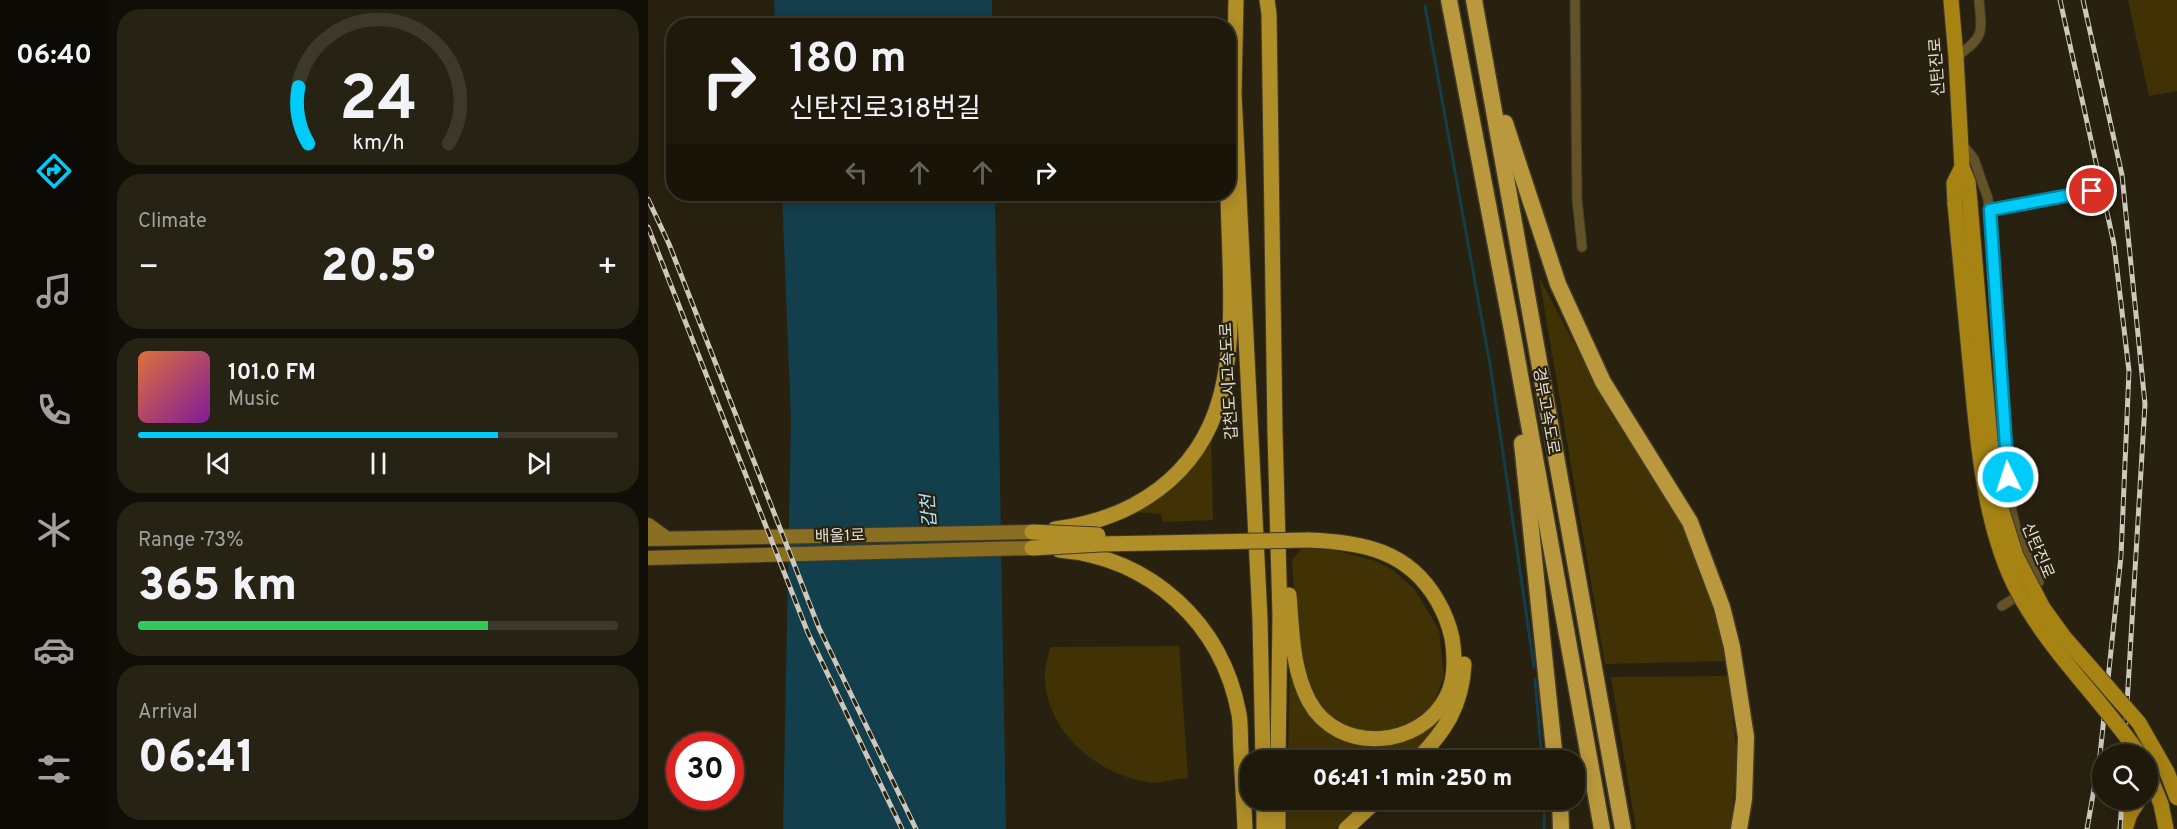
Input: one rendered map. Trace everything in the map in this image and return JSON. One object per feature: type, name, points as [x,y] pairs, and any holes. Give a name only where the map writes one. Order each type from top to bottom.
[{"type":"highway","points":[[1229,0],[1231,18]]},
{"type":"highway","name":"갑천도시고속도로","points":[[1235,18],[1236,0]]},
{"type":"highway","name":"경부고속도로","points":[[1449,0],[1511,325],[1602,829]]},
{"type":"highway","name":"경부고속도로","points":[[1474,0],[1623,829]]},
{"type":"highway","points":[[1268,5],[1280,616],[1278,750]]},
{"type":"highway","points":[[1486,63],[1558,284],[1603,382],[1690,522],[1722,607],[1732,647],[1746,737],[1744,799],[1739,829]]},
{"type":"highway","name":"갑천도시고속도로","points":[[1236,134],[1260,619],[1263,750]]},
{"type":"highway","points":[[1032,532],[1075,526],[1130,508],[1152,495],[1192,456],[1220,399],[1228,345],[1228,201]]},
{"type":"highway","points":[[1511,325],[1554,750]]},
{"type":"highway","points":[[1032,532],[1088,535],[1306,536],[1376,550],[1406,565],[1430,588],[1445,616],[1451,632],[1455,662],[1448,696],[1424,724],[1411,732],[1390,739],[1366,738],[1342,732],[1324,720],[1311,704],[1300,682],[1293,645],[1275,432]]},
{"type":"highway","points":[[1032,548],[1306,536],[1339,532],[1358,534],[1392,546],[1423,567],[1447,597],[1460,629],[1464,662],[1463,682],[1458,702],[1449,721],[1426,750]]},
{"type":"highway","points":[[1032,548],[1070,551],[1116,563],[1156,583],[1188,612],[1209,638],[1231,684],[1239,716],[1245,829]]},
{"type":"highway","points":[[1264,810],[1264,829]]},
{"type":"highway","points":[[1278,810],[1278,829]]},
{"type":"highway","points":[[1346,829],[1366,810]]},
{"type":"highway","points":[[1560,810],[1561,829]]},
{"type":"main road","name":"신탄진로","points":[[1951,0],[1962,167],[1954,183],[1963,203],[1999,502],[2016,556],[2043,609],[2064,637],[2139,723],[2167,772],[2177,798]]},
{"type":"main road","name":"신탄진로","points":[[1963,203],[1977,441],[1993,526],[2006,564],[2033,619],[2050,643],[2115,719],[2132,744]]},
{"type":"main road","points":[[648,525],[666,538]]},
{"type":"main road","name":"배울1로","points":[[648,539],[1032,532]]},
{"type":"main road","name":"배울1로","points":[[648,558],[1032,548]]},
{"type":"main road","points":[[2158,783],[2177,778]]},
{"type":"main road","points":[[2158,797],[2166,829]]},
{"type":"main road","points":[[2125,829],[2133,810]]},
{"type":"street","points":[[1575,0],[1577,198],[1582,247]]},
{"type":"street","points":[[1956,57],[1974,44],[1982,32],[1979,0]]},
{"type":"street","points":[[1960,143],[1974,159],[1990,210],[2009,499],[2018,537],[2039,582],[2002,606]]},
{"type":"street","points":[[1990,210],[2092,191]]},
{"type":"shaded area","points":[[2128,0],[2177,0],[2177,91],[2149,96]]},
{"type":"shaded area","points":[[1539,277],[1607,406],[1682,525],[1704,577],[1724,638],[1726,661],[1605,664]]},
{"type":"shaded area","points":[[1211,438],[1213,520],[1163,522],[1161,514],[1135,512]]},
{"type":"shaded area","points":[[1302,548],[1333,550],[1373,560],[1393,570],[1415,590],[1439,630],[1444,676],[1432,708],[1406,729],[1374,736],[1339,725],[1315,703],[1304,677],[1297,641],[1292,560]]},
{"type":"shaded area","points":[[1179,646],[1188,778],[1152,783],[1127,777],[1091,758],[1062,729],[1052,711],[1046,691],[1045,670],[1050,647]]},
{"type":"shaded area","points":[[1290,667],[1322,721],[1390,740],[1449,705],[1432,734],[1417,750],[1288,750]]},
{"type":"shaded area","points":[[1728,676],[1737,755],[1731,829],[1636,829],[1611,677]]},
{"type":"shaded area","points":[[1287,810],[1356,810],[1336,829],[1287,829]]},
{"type":"water","points":[[774,0],[992,0],[992,18],[775,18]]},
{"type":"water","name":"갑천","points":[[782,201],[995,201],[1006,829],[783,829],[791,419]]},
{"type":"waterway","points":[[1425,6],[1491,370],[1534,667]]},
{"type":"waterway","points":[[1535,679],[1541,750]]},
{"type":"waterway","points":[[1544,829],[1545,810]]},
{"type":"tunnel","points":[[2092,191],[2118,184]]},
{"type":"railway","points":[[2060,0],[2114,244],[2129,371],[2121,556],[2100,755],[2087,829]]},
{"type":"railway","points":[[2083,0],[2122,175],[2145,404],[2125,744]]},
{"type":"railway","points":[[648,199],[669,244],[819,628],[916,829]]},
{"type":"railway","points":[[648,227],[808,633],[902,829]]},
{"type":"railway","points":[[2120,829],[2121,810]]},
{"type":"route","points":[[2008,477],[1990,210],[2092,191]]}]
